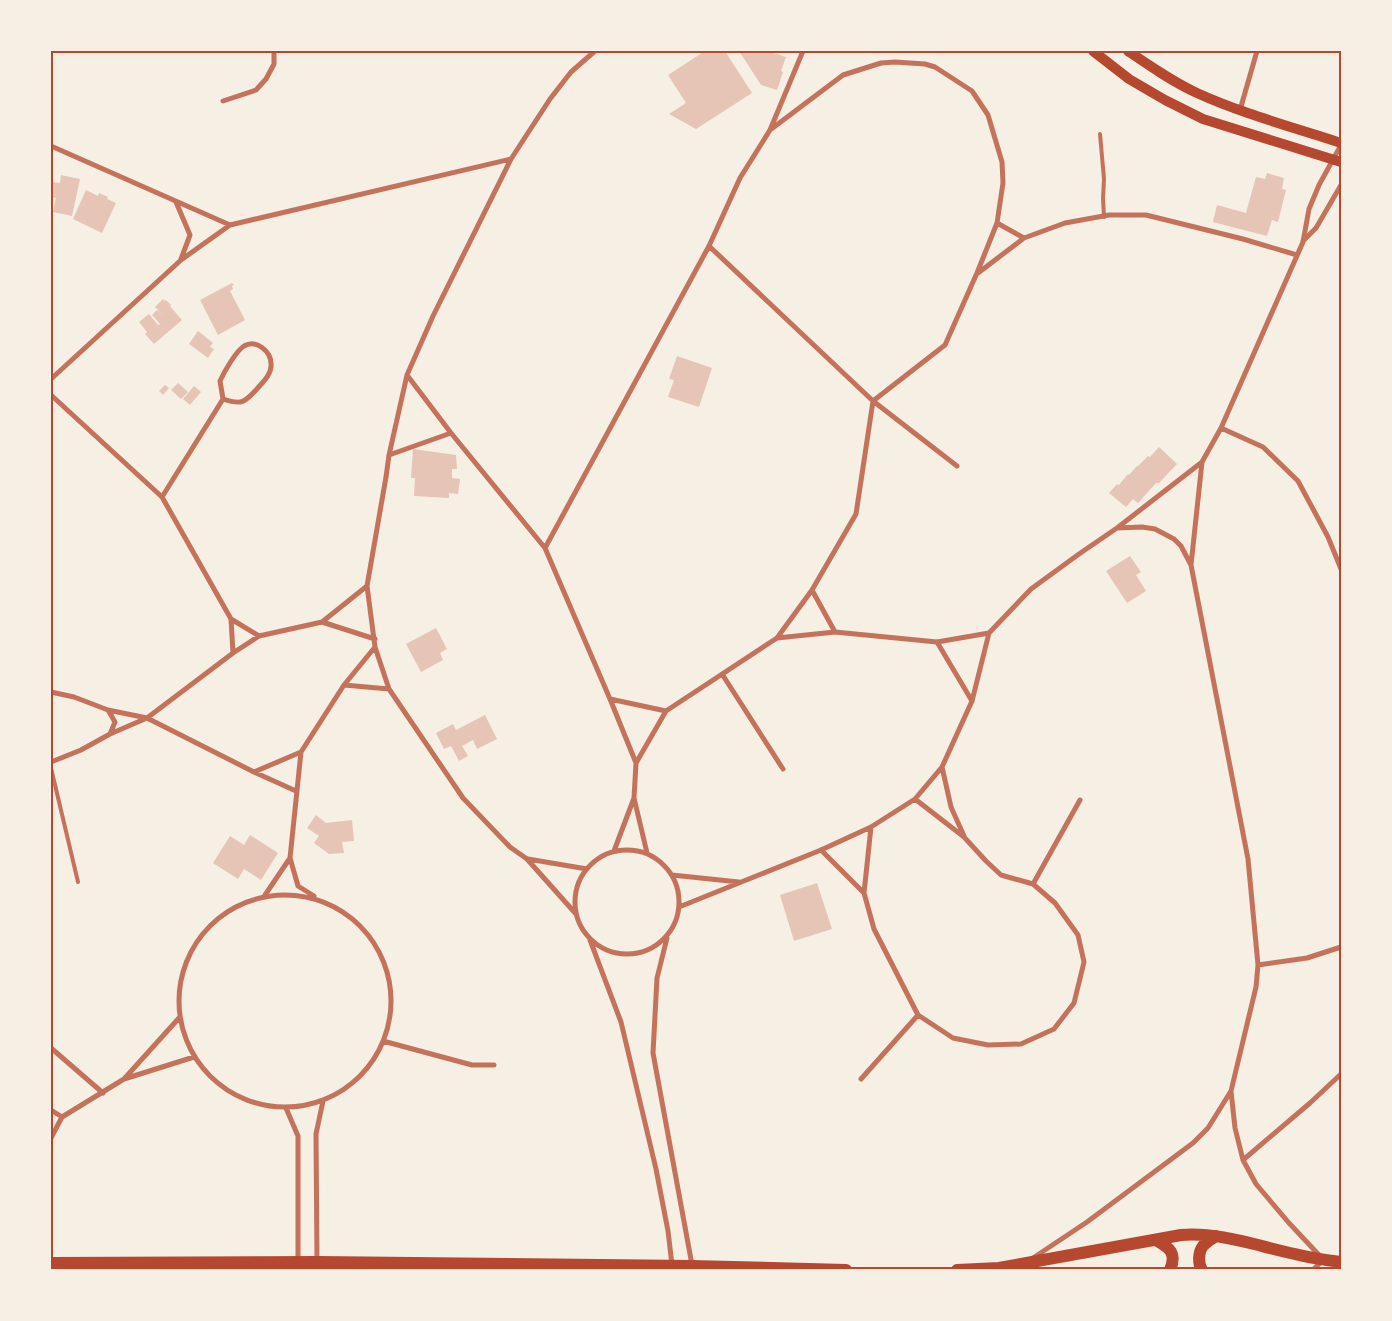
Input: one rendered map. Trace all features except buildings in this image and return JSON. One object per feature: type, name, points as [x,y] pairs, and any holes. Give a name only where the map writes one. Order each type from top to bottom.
[{"type":"main road","points":[[1093,51],[1129,79],[1203,119],[1337,160]]},
{"type":"main road","points":[[1128,51],[1196,93],[1341,144]]},
{"type":"main road","points":[[957,1270],[999,1268],[1181,1235],[1198,1234],[1341,1262]]},
{"type":"main road","points":[[1202,1270],[1199,1255],[1202,1247],[1216,1236]]},
{"type":"main road","points":[[1156,1240],[1168,1247],[1172,1252],[1173,1260],[1170,1270]]},
{"type":"main road","points":[[51,1263],[318,1262],[692,1266],[846,1270]]},
{"type":"street","points":[[223,100],[256,90],[266,79],[274,64],[274,51]]},
{"type":"street","points":[[576,914],[527,859],[510,847],[463,798],[389,689],[375,648],[367,586],[389,455],[407,375],[433,316],[511,159],[550,99],[571,72],[595,51]]},
{"type":"street","points":[[545,548],[709,246],[740,178],[770,130],[803,51]]},
{"type":"street","points":[[1240,110],[1257,51]]},
{"type":"street","points":[[636,763],[666,711],[777,638],[812,590],[856,514],[873,401],[945,345],[997,223],[1003,183],[1002,162],[988,116],[972,91],[935,67],[913,62],[881,63],[843,75],[770,130]]},
{"type":"street","points":[[1191,565],[1202,462],[1220,428],[1303,242],[1309,209],[1319,185],[1337,160],[1341,144]]},
{"type":"street","points":[[51,146],[230,224]]},
{"type":"street","points":[[51,379],[181,260],[230,224],[511,159]]},
{"type":"street","points":[[1303,242],[1316,228],[1341,185]]},
{"type":"street","points":[[176,202],[190,235],[181,260]]},
{"type":"street","points":[[977,273],[1024,238],[1065,223],[1104,216],[1146,215],[1243,239],[1297,255]]},
{"type":"street","points":[[997,223],[1024,238]]},
{"type":"street","points":[[709,246],[873,401],[957,466]]},
{"type":"street","points":[[162,497],[223,399],[220,381],[240,349],[253,343],[262,347],[269,354],[272,365],[268,376],[247,400],[235,403],[223,399]]},
{"type":"street","points":[[407,375],[451,433],[545,548],[636,763],[634,798],[647,854]]},
{"type":"street","points":[[51,395],[162,497],[231,619],[233,653]]},
{"type":"street","points":[[1220,428],[1263,447],[1298,481],[1328,537],[1341,569]]},
{"type":"street","points":[[389,455],[451,433]]},
{"type":"street","points":[[679,907],[821,850],[871,827],[915,799],[942,767],[972,701],[989,634],[1031,589],[1117,528],[1202,462]]},
{"type":"street","points":[[1117,528],[1142,527],[1155,529],[1174,539],[1182,546],[1191,565],[1248,859],[1258,964],[1256,987],[1232,1091],[1235,1128],[1243,1160],[1256,1184],[1323,1260],[1312,1270]]},
{"type":"street","points":[[51,762],[148,718],[233,653],[259,636],[322,622],[367,586]]},
{"type":"street","points":[[812,590],[834,632]]},
{"type":"street","points":[[231,619],[259,636]]},
{"type":"street","points":[[322,622],[375,639]]},
{"type":"street","points":[[777,638],[834,632],[937,642],[989,634]]},
{"type":"street","points":[[937,642],[972,701]]},
{"type":"street","points":[[318,899],[292,894],[265,895],[234,906],[208,926],[198,940],[189,953],[179,985],[179,1018],[185,1038],[194,1057],[211,1079],[233,1095],[259,1105],[286,1108],[305,1106],[323,1101],[348,1087],[369,1066],[383,1041],[390,1017],[391,992],[386,968],[375,945],[360,925],[340,910],[298,886],[290,858],[301,752],[344,685],[375,648]]},
{"type":"street","points":[[722,674],[784,769]]},
{"type":"street","points":[[344,685],[389,689]]},
{"type":"street","points":[[51,692],[74,697],[108,710],[148,718],[254,772],[296,791]]},
{"type":"street","points":[[610,699],[666,711]]},
{"type":"street","points":[[108,710],[115,722],[110,734]]},
{"type":"street","points":[[254,772],[301,752]]},
{"type":"street","points":[[942,767],[951,807],[964,837]]},
{"type":"street","points":[[614,851],[634,798]]},
{"type":"street","points":[[871,827],[864,893],[874,929],[918,1015],[953,1038],[988,1046],[1021,1044],[1054,1029],[1074,1003],[1084,962],[1078,935],[1055,903],[1033,884],[1001,875],[964,837],[915,799]]},
{"type":"street","points":[[1033,884],[1080,800]]},
{"type":"street","points":[[672,1266],[668,1231],[658,1178],[621,1022],[590,940],[581,927],[576,914],[575,898],[578,883],[587,869],[599,858],[614,851],[631,850],[647,854],[661,862],[672,875],[678,890],[679,907],[675,923],[667,938],[657,978],[652,1053],[692,1266]]},
{"type":"street","points":[[821,850],[864,893]]},
{"type":"street","points":[[265,895],[290,858]]},
{"type":"street","points":[[527,859],[587,869]]},
{"type":"street","points":[[672,875],[739,882]]},
{"type":"street","points":[[590,940],[602,948],[619,954],[637,954],[653,948],[667,938]]},
{"type":"street","points":[[1258,964],[1307,958],[1341,947]]},
{"type":"street","points":[[861,1079],[918,1015]]},
{"type":"street","points":[[51,1138],[62,1117],[124,1079],[179,1018]]},
{"type":"street","points":[[383,1041],[472,1065],[494,1065]]},
{"type":"street","points":[[51,1048],[103,1093]]},
{"type":"street","points":[[124,1079],[194,1057]]},
{"type":"street","points":[[1243,1160],[1341,1074]]},
{"type":"street","points":[[1026,1263],[1087,1222],[1193,1142],[1208,1128],[1232,1091]]},
{"type":"street","points":[[318,1262],[316,1134],[323,1101]]},
{"type":"street","points":[[286,1108],[298,1136],[298,1262]]},
{"type":"street","points":[[51,1110],[62,1117]]},
{"type":"lane","points":[[1100,134],[1104,179],[1104,216]]},
{"type":"lane","points":[[51,768],[78,882]]}]
